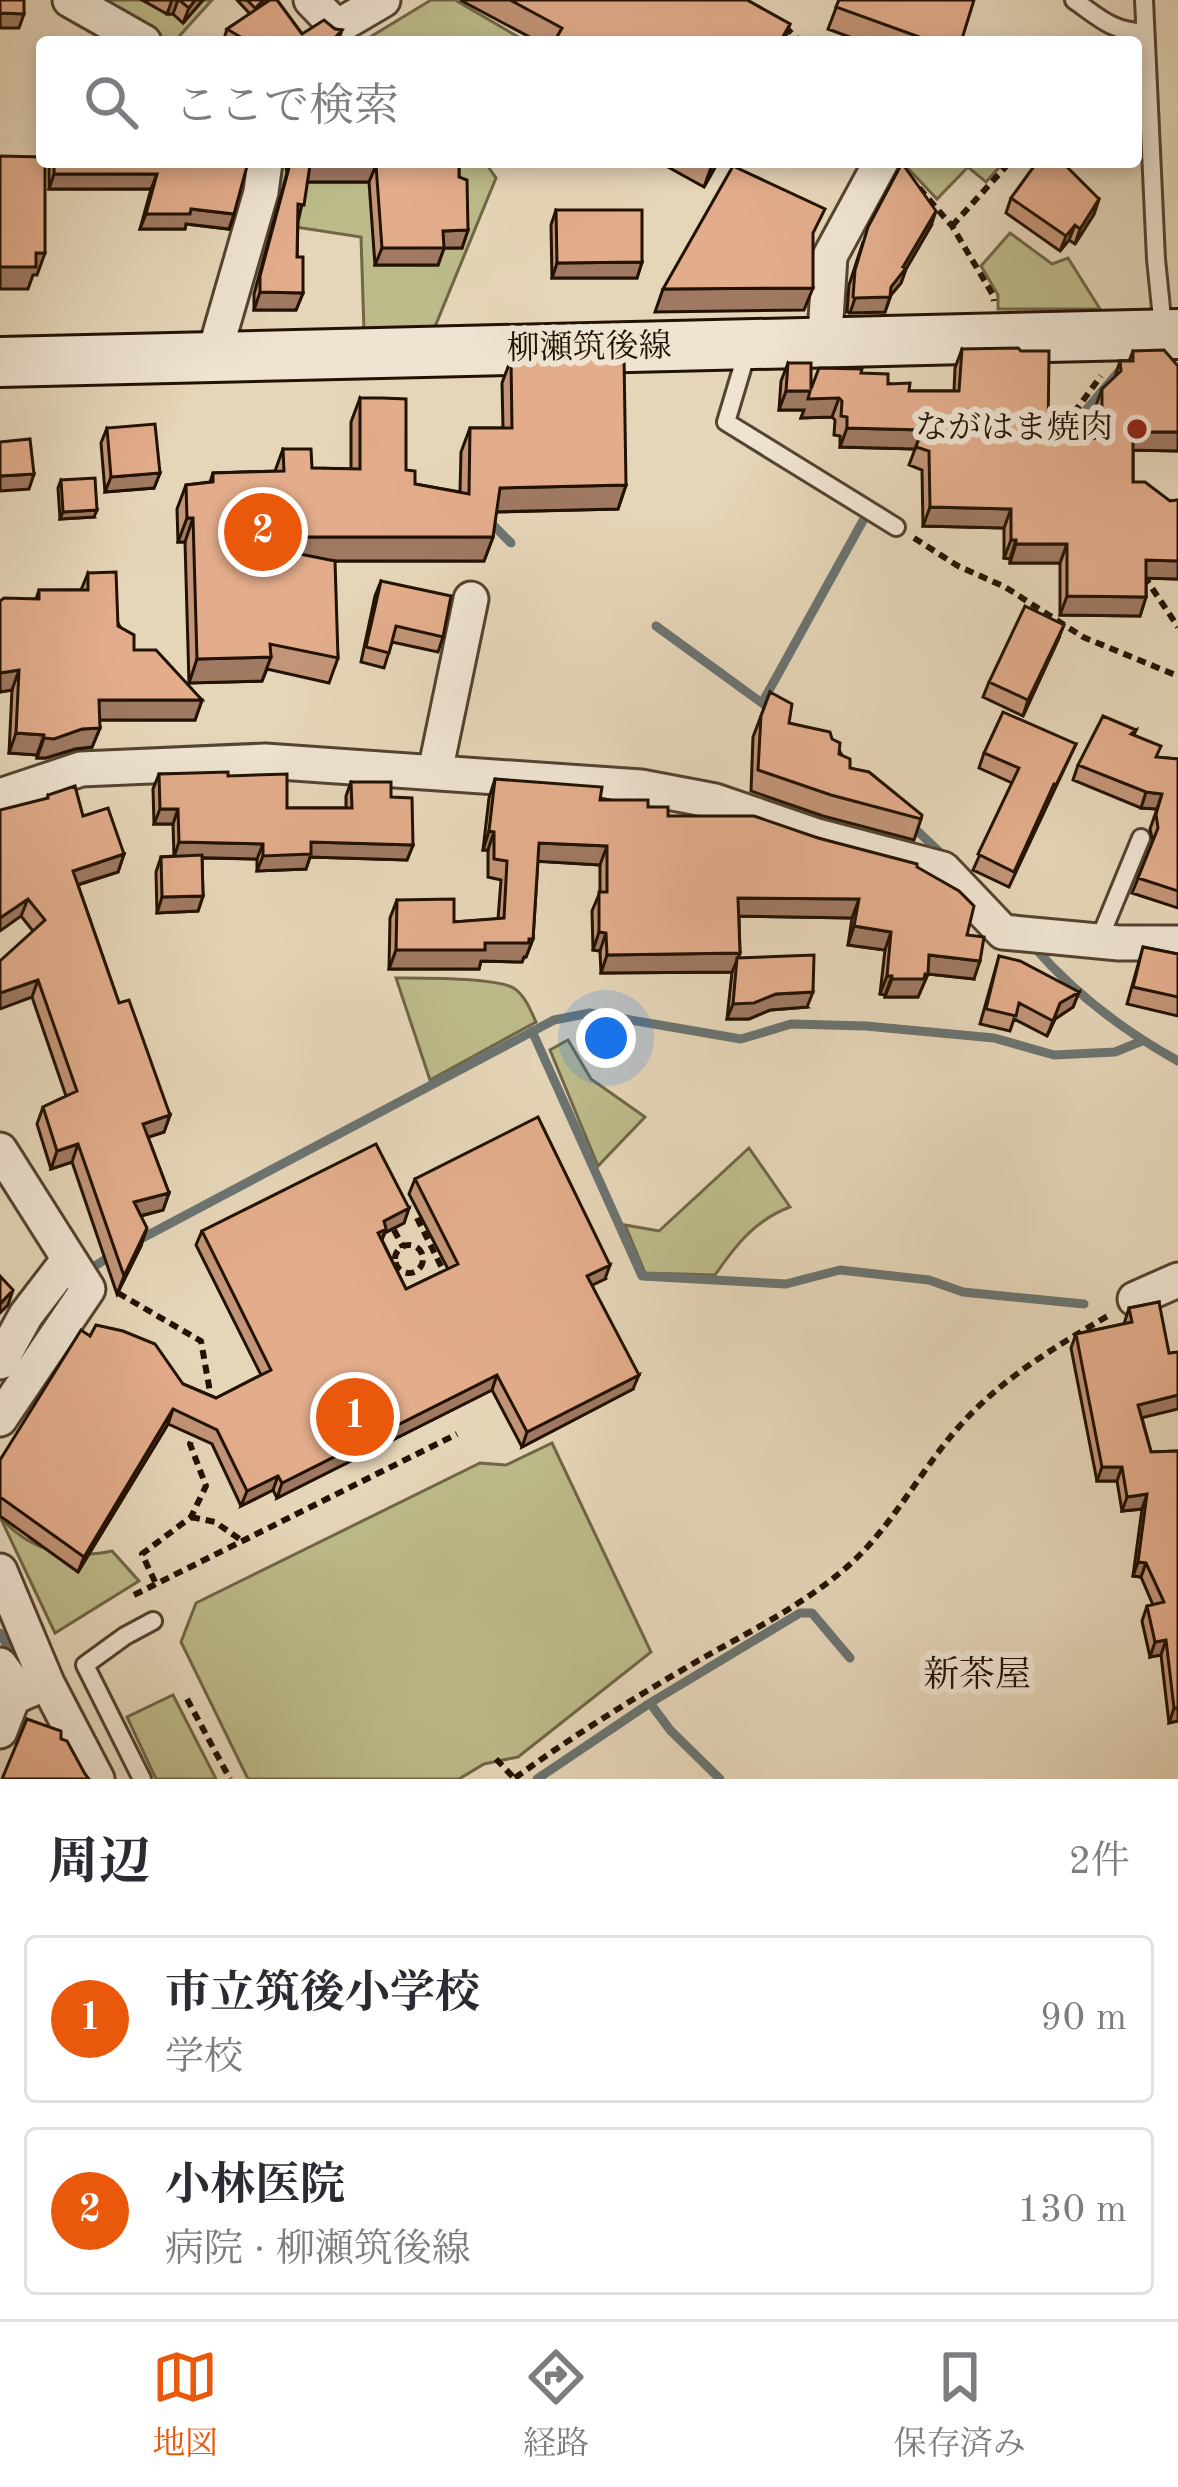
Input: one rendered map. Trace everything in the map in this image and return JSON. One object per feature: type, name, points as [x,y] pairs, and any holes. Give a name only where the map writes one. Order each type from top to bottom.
[{"type":"main road","name":"柳瀬筑後線","points":[[0,362],[1159,335]]},
{"type":"street","points":[[70,0],[133,36]]},
{"type":"street","points":[[310,0],[337,27],[383,0]]},
{"type":"street","points":[[213,358],[262,192],[264,168]]},
{"type":"street","points":[[827,344],[830,256],[896,170]]},
{"type":"street","points":[[435,772],[471,599]]},
{"type":"street","points":[[0,796],[81,769],[265,761],[641,788],[715,801],[818,836],[943,869],[1003,932],[1178,943]]},
{"type":"street","points":[[0,1150],[88,1289],[0,1419]]},
{"type":"street","points":[[0,1362],[26,1315],[69,1259]]},
{"type":"street","points":[[1135,1299],[1178,1280]]},
{"type":"street","points":[[0,1571],[34,1688],[98,1779]]},
{"type":"street","points":[[0,1665],[34,1688]]},
{"type":"street","points":[[0,1731],[13,1697],[34,1688]]},
{"type":"lane","points":[[1074,0],[1113,28],[1144,32]]},
{"type":"lane","points":[[1144,0],[1159,335]]},
{"type":"lane","points":[[749,345],[726,422],[896,527]]},
{"type":"lane","points":[[1099,940],[1141,838]]},
{"type":"lane","points":[[142,1779],[85,1664],[153,1622]]},
{"type":"path","points":[[780,23],[794,36]]},
{"type":"path","points":[[952,226],[1005,168]]},
{"type":"path","points":[[896,170],[952,226],[994,295],[997,339]]},
{"type":"path","points":[[1081,458],[1072,414],[1159,335]]},
{"type":"path","points":[[896,527],[1083,637],[1178,676]]},
{"type":"path","points":[[1136,564],[1178,627]]},
{"type":"path","points":[[417,1218],[447,1279]]},
{"type":"path","points":[[394,1230],[403,1247]]},
{"type":"path","points":[[403,1247],[416,1247],[422,1254],[415,1272],[398,1268],[396,1254],[403,1247]]},
{"type":"path","points":[[88,1289],[122,1294],[201,1341],[210,1392],[203,1409]]},
{"type":"path","points":[[496,1759],[515,1779],[695,1662],[808,1598],[847,1568],[893,1516],[956,1431],[998,1387],[1135,1299]]},
{"type":"path","points":[[155,1582],[142,1554],[191,1517],[206,1486],[190,1444],[197,1426]]},
{"type":"path","points":[[134,1595],[457,1434]]},
{"type":"path","points":[[191,1517],[214,1522],[243,1541]]},
{"type":"path","points":[[187,1699],[230,1779]]},
{"type":"shaded area","points":[[87,0],[212,0],[179,36],[150,36]]},
{"type":"shaded area","points":[[431,0],[455,0],[517,36],[372,36]]},
{"type":"shaded area","points":[[272,168],[489,168],[496,178],[434,329],[364,331],[361,237],[263,222]]},
{"type":"shaded area","points":[[908,168],[967,168],[937,199]]},
{"type":"shaded area","points":[[969,168],[999,168],[986,182]]},
{"type":"shaded area","points":[[1010,233],[1052,264],[1068,258],[1100,309],[998,309],[998,295],[981,266]]},
{"type":"shaded area","points":[[396,978],[506,985],[522,996],[536,1022],[430,1080]]},
{"type":"shaded area","points":[[568,1040],[591,1079],[645,1117],[598,1166],[550,1050]]},
{"type":"shaded area","points":[[749,1148],[790,1207],[747,1235],[715,1275],[645,1273],[625,1225],[659,1231]]},
{"type":"shaded area","points":[[552,1443],[651,1652],[518,1757],[484,1764],[459,1779],[248,1779],[181,1642],[196,1603],[480,1463],[506,1465]]},
{"type":"shaded area","points":[[0,1517],[24,1538],[51,1550],[112,1551],[139,1581],[55,1633]]},
{"type":"shaded area","points":[[173,1695],[216,1779],[156,1779],[127,1717]]},
{"type":"building","points":[[0,0],[24,0],[24,14],[0,13]]},
{"type":"building","points":[[277,0],[302,34],[324,20],[342,30],[336,36],[239,36],[227,29]]},
{"type":"building","points":[[510,0],[747,0],[790,24],[783,36],[557,36],[562,28]]},
{"type":"building","points":[[839,0],[974,0],[963,36],[916,36],[836,7]]},
{"type":"building","points":[[0,156],[36,157],[36,168],[45,168],[45,253],[36,253],[36,267],[0,267]]},
{"type":"building","points":[[54,168],[246,168],[234,214],[191,209],[190,214],[146,214],[157,174],[54,174]]},
{"type":"building","points":[[289,168],[310,168],[304,205],[298,204],[297,257],[303,257],[303,293],[260,292],[260,276]]},
{"type":"building","points":[[376,168],[459,168],[459,177],[467,180],[468,230],[443,231],[444,248],[382,248]]},
{"type":"building","points":[[732,168],[825,209],[813,233],[813,288],[663,289]]},
{"type":"building","points":[[899,168],[906,168],[936,211],[891,287],[890,297],[853,297],[855,270],[868,227]]},
{"type":"building","points":[[1033,168],[1068,168],[1099,199],[1080,229],[1075,225],[1066,236],[1011,198]]},
{"type":"building","points":[[556,210],[642,210],[642,262],[557,263]]},
{"type":"building","points":[[962,349],[1049,351],[1048,439],[1102,438],[1102,389],[1121,371],[1120,361],[1133,361],[1133,351],[1164,350],[1178,366],[1178,432],[1133,432],[1133,482],[1145,482],[1170,501],[1178,500],[1178,561],[1146,560],[1146,597],[1067,596],[1067,544],[1016,544],[1011,540],[1011,509],[930,507],[929,451],[916,447],[922,430],[847,428],[839,398],[808,399],[810,391],[786,391],[788,363],[811,363],[811,389],[819,368],[888,374],[888,384],[910,383],[909,391],[959,391]]},
{"type":"building","points":[[624,357],[626,485],[500,488],[493,537],[281,537],[280,550],[335,561],[338,658],[270,644],[271,657],[197,659],[193,518],[187,518],[186,485],[213,482],[213,473],[284,471],[283,449],[311,449],[312,468],[360,469],[360,398],[382,398],[406,399],[406,470],[415,471],[415,484],[469,494],[470,428],[512,428],[511,359]]},
{"type":"building","points":[[155,424],[160,473],[111,477],[107,428]]},
{"type":"building","points":[[30,439],[34,474],[0,476],[0,442]]},
{"type":"building","points":[[95,478],[97,510],[63,512],[61,480]]},
{"type":"building","points":[[116,572],[118,626],[134,635],[134,650],[156,650],[202,700],[99,700],[100,728],[54,739],[16,733],[19,670],[0,673],[0,601],[39,599],[39,590],[88,590],[88,573]]},
{"type":"building","points":[[381,581],[451,596],[443,637],[396,626],[389,653],[366,647]]},
{"type":"building","points":[[1025,606],[1064,625],[1028,700],[989,682]]},
{"type":"building","points":[[770,692],[792,704],[789,723],[830,732],[840,743],[839,754],[850,759],[850,768],[869,772],[922,815],[921,819],[758,770],[761,716]]},
{"type":"building","points":[[1003,712],[1076,744],[1014,872],[978,854],[1019,768],[984,753]]},
{"type":"building","points":[[1103,716],[1161,746],[1156,757],[1178,759],[1178,891],[1138,878],[1158,828],[1156,814],[1162,794],[1078,765]]},
{"type":"building","points":[[228,772],[228,776],[287,774],[287,808],[352,808],[351,782],[391,782],[391,797],[412,798],[413,845],[311,842],[311,854],[263,856],[263,844],[179,842],[178,809],[160,809],[159,774]]},
{"type":"building","points":[[495,779],[602,787],[600,800],[648,800],[648,807],[668,807],[668,816],[754,816],[917,864],[974,906],[967,935],[984,937],[980,961],[929,955],[924,979],[892,979],[887,976],[891,932],[854,926],[859,899],[738,898],[740,953],[607,955],[606,933],[599,932],[599,892],[607,892],[607,846],[539,843],[529,943],[485,943],[485,950],[396,950],[397,900],[454,899],[454,922],[504,918],[507,861],[494,859],[494,832],[489,831]]},
{"type":"building","points":[[75,786],[83,816],[108,808],[124,854],[73,871],[119,1003],[129,1000],[170,1115],[143,1124],[169,1193],[134,1202],[147,1228],[124,1276],[78,1144],[57,1151],[43,1107],[77,1091],[38,980],[0,993],[0,961],[45,920],[28,899],[0,918],[0,810]]},
{"type":"building","points":[[202,855],[203,896],[162,897],[161,857]]},
{"type":"building","points":[[1143,947],[1178,954],[1178,997],[1133,987]]},
{"type":"building","points":[[814,955],[813,992],[733,1004],[737,958]]},
{"type":"building","points":[[999,956],[1020,961],[1079,992],[1060,1003],[1053,1021],[1019,1003],[1016,1016],[986,1009]]},
{"type":"building","points":[[538,1117],[610,1265],[587,1276],[639,1375],[527,1432],[497,1375],[282,1483],[278,1476],[247,1491],[217,1430],[173,1409],[84,1557],[0,1497],[0,1460],[81,1330],[90,1336],[96,1325],[155,1344],[183,1384],[216,1398],[271,1370],[202,1231],[376,1144],[409,1208],[384,1221],[386,1229],[378,1233],[406,1289],[458,1264],[415,1179]]},
{"type":"building","points":[[0,1276],[13,1290],[0,1304]]},
{"type":"building","points":[[1159,1302],[1169,1353],[1178,1352],[1178,1395],[1138,1405],[1151,1452],[1178,1451],[1178,1708],[1174,1708],[1166,1640],[1155,1642],[1147,1606],[1164,1602],[1146,1563],[1138,1562],[1147,1494],[1127,1497],[1122,1467],[1102,1467],[1076,1334],[1132,1322],[1129,1308]]},
{"type":"building","points":[[27,1719],[61,1731],[61,1739],[67,1741],[89,1779],[2,1779]]},
{"type":"waterway","points":[[1088,445],[1082,415],[1121,369]]},
{"type":"waterway","points":[[762,703],[865,517]]},
{"type":"waterway","points":[[489,521],[511,543]]},
{"type":"waterway","points":[[656,626],[773,711]]},
{"type":"waterway","points":[[910,824],[946,858]]},
{"type":"waterway","points":[[1035,948],[1102,1010],[1178,1061]]},
{"type":"waterway","points":[[135,1242],[554,1020],[590,1013],[741,1039],[791,1024],[866,1026],[994,1038],[1054,1055],[1115,1052],[1142,1041]]},
{"type":"waterway","points":[[532,1031],[642,1276],[786,1284],[840,1270],[929,1280],[963,1292],[1084,1304]]},
{"type":"waterway","points":[[84,1273],[115,1253]]},
{"type":"waterway","points":[[537,1779],[650,1703],[800,1613],[812,1613],[850,1658]]},
{"type":"waterway","points":[[0,1633],[16,1662]]},
{"type":"waterway","points":[[650,1703],[720,1779]]},
{"type":"place","name":"ながはま焼肉","points":[[1137,429]]},
{"type":"place","name":"小林医院","points":[[263,532]]},
{"type":"place","name":"市立筑後小学校","points":[[355,1417]]},
{"type":"district","name":"新茶屋","points":[[977,1677]]}]
